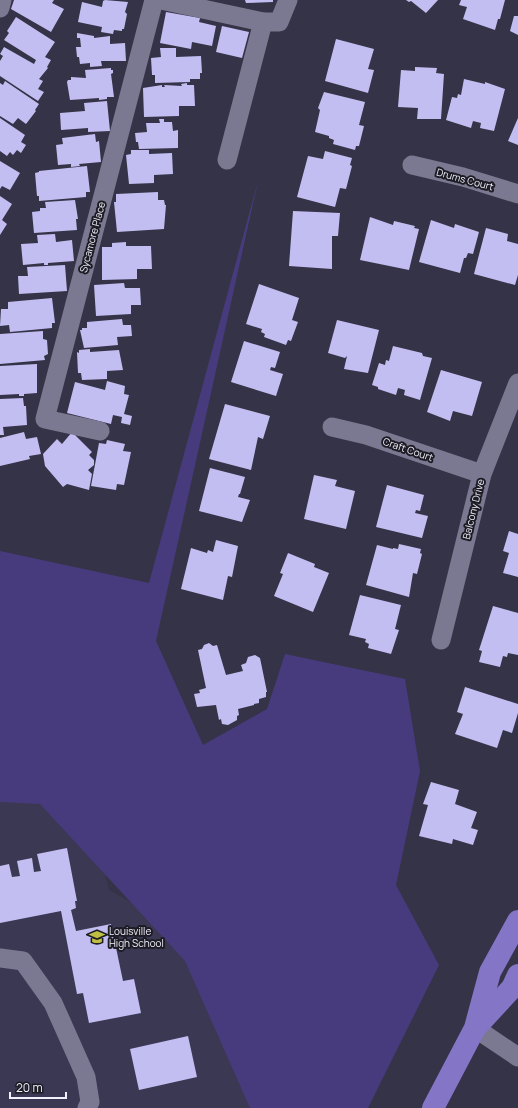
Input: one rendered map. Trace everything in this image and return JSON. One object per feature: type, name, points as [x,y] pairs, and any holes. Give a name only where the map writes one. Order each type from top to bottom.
[{"type":"main road","points":[[433,1108],[475,1028],[490,972],[518,921]]},
{"type":"main road","points":[[475,1028],[512,988],[518,975]]},
{"type":"street","points":[[0,8],[2,0]]},
{"type":"street","name":"Sycamore Place","points":[[100,431],[45,419],[154,0]]},
{"type":"street","points":[[161,0],[263,22],[279,22],[288,0]]},
{"type":"street","points":[[227,160],[263,22]]},
{"type":"street","name":"Drums Court","points":[[412,165],[463,177],[518,194]]},
{"type":"street","name":"Balcony Drive","points":[[440,640],[482,474],[518,383]]},
{"type":"street","name":"Craft Court","points":[[332,427],[366,434],[482,474]]},
{"type":"street","points":[[0,958],[23,961],[53,1003],[86,1078],[90,1102],[87,1108]]},
{"type":"street","points":[[475,1028],[517,1055]]},
{"type":"shaded area","points":[[258,181],[156,641],[203,745],[267,709],[285,654],[405,679],[420,771],[396,885],[439,965],[368,1108],[250,1108],[185,961],[40,804],[0,802],[0,551],[149,583]]},
{"type":"shaded area","name":"Louisville High School","points":[[0,757],[90,815],[109,890],[280,985],[308,1108],[0,1108]]},
{"type":"building","points":[[14,0],[54,0],[52,3],[64,9],[51,32],[11,9]]},
{"type":"building","points":[[245,0],[273,0],[273,2],[246,3]]},
{"type":"building","points":[[406,0],[438,0],[426,13],[411,1],[409,2]]},
{"type":"building","points":[[461,0],[505,0],[500,19],[498,19],[495,30],[463,19],[467,7],[459,5]]},
{"type":"building","points":[[103,1],[128,2],[125,12],[127,14],[124,29],[122,29],[122,31],[114,30],[113,34],[101,32],[102,27],[78,22],[82,2],[102,7]]},
{"type":"building","points":[[166,12],[200,18],[199,22],[216,26],[212,46],[192,42],[191,49],[160,43]]},
{"type":"building","points":[[514,16],[518,16],[518,35],[510,31]]},
{"type":"building","points":[[16,17],[55,42],[45,57],[51,60],[47,67],[48,68],[39,79],[43,81],[38,89],[44,92],[38,101],[0,76],[0,61],[3,56],[0,54],[4,47],[34,64],[36,60],[4,40],[9,33],[7,31]]},
{"type":"building","points":[[222,26],[249,32],[242,58],[216,52]]},
{"type":"building","points":[[77,33],[94,36],[94,38],[110,36],[110,44],[125,43],[126,61],[101,61],[102,66],[90,67],[90,63],[80,64],[79,57],[77,57],[76,47],[81,47],[80,38],[77,38]]},
{"type":"building","points":[[336,39],[374,49],[368,69],[374,70],[368,93],[325,81]]},
{"type":"building","points":[[160,48],[176,48],[176,57],[201,56],[202,73],[200,73],[200,79],[190,79],[190,82],[155,83],[155,75],[152,75],[151,58],[161,57]]},
{"type":"building","points":[[415,67],[437,68],[436,73],[444,74],[441,119],[417,119],[418,108],[398,107],[401,70],[415,71]]},
{"type":"building","points":[[111,68],[111,70],[113,70],[113,73],[111,74],[114,97],[107,97],[107,99],[99,100],[99,98],[70,100],[67,82],[68,80],[71,80],[71,77],[86,78],[85,70]]},
{"type":"building","points":[[464,79],[485,84],[485,82],[505,89],[494,131],[480,128],[481,123],[473,121],[471,128],[446,120],[452,97],[457,98],[458,94],[461,95]]},
{"type":"building","points":[[5,81],[39,104],[35,110],[36,111],[26,124],[18,118],[13,124],[0,116],[0,83],[3,85]]},
{"type":"building","points":[[187,83],[187,85],[194,85],[195,106],[179,106],[179,116],[144,117],[143,88],[162,85],[162,87],[165,87],[164,85],[182,86],[181,84]]},
{"type":"building","points":[[324,92],[365,102],[359,125],[364,126],[359,146],[356,146],[355,150],[333,144],[334,140],[329,138],[329,136],[315,132],[320,110],[318,108]]},
{"type":"building","points":[[107,101],[110,131],[88,132],[88,128],[61,130],[60,113],[85,111],[84,103]]},
{"type":"building","points":[[0,118],[25,135],[21,142],[26,145],[21,153],[17,150],[13,155],[10,152],[7,156],[0,151]]},
{"type":"building","points":[[518,118],[518,145],[508,141]]},
{"type":"building","points":[[159,119],[164,119],[164,122],[172,122],[173,131],[178,130],[178,148],[139,149],[138,142],[136,142],[135,133],[147,132],[146,123],[160,123]]},
{"type":"building","points":[[95,134],[96,142],[99,141],[101,162],[79,164],[80,166],[71,167],[71,164],[58,165],[56,145],[63,144],[62,138]]},
{"type":"building","points":[[131,150],[149,150],[149,154],[172,153],[173,174],[154,175],[154,183],[129,184],[126,155],[131,154]]},
{"type":"building","points":[[325,151],[352,158],[350,165],[352,166],[346,189],[340,188],[335,207],[297,197],[308,156],[323,159]]},
{"type":"building","points":[[0,161],[20,173],[10,190],[2,186],[0,189]]},
{"type":"building","points":[[87,166],[90,192],[86,192],[86,197],[39,201],[39,196],[37,196],[35,173],[39,171]]},
{"type":"building","points":[[158,192],[158,200],[164,200],[166,205],[164,229],[117,232],[114,202],[116,202],[116,194]]},
{"type":"building","points":[[0,196],[12,204],[2,220],[7,224],[0,235]]},
{"type":"building","points":[[75,200],[78,219],[76,219],[77,230],[34,233],[32,212],[40,211],[40,208],[46,208],[45,202]]},
{"type":"building","points":[[293,211],[340,213],[338,236],[332,236],[332,269],[289,266]]},
{"type":"building","points":[[370,217],[393,225],[394,221],[415,226],[414,228],[419,229],[409,270],[360,260]]},
{"type":"building","points":[[431,220],[454,228],[455,224],[479,232],[473,254],[468,253],[466,258],[464,258],[460,273],[419,262]]},
{"type":"building","points":[[486,228],[508,234],[507,241],[518,244],[518,275],[515,285],[474,274]]},
{"type":"building","points":[[55,234],[56,242],[72,240],[74,261],[48,263],[48,265],[44,265],[44,263],[23,265],[21,244],[38,243],[37,235]]},
{"type":"building","points":[[126,242],[126,246],[151,246],[152,269],[137,269],[137,279],[102,280],[102,247],[112,247],[112,243]]},
{"type":"building","points":[[65,265],[67,291],[19,294],[18,276],[28,276],[27,267]]},
{"type":"building","points":[[124,283],[125,288],[140,288],[141,305],[131,305],[131,314],[96,316],[94,285]]},
{"type":"building","points":[[259,284],[299,298],[292,320],[298,322],[291,341],[288,340],[286,345],[264,337],[265,334],[261,332],[262,329],[246,324]]},
{"type":"building","points":[[52,298],[55,323],[52,323],[52,328],[10,332],[9,325],[0,326],[1,309],[8,309],[8,302]]},
{"type":"building","points":[[122,319],[123,325],[131,325],[132,336],[117,337],[118,345],[84,348],[80,330],[82,330],[82,328],[87,328],[87,322]]},
{"type":"building","points":[[337,320],[379,330],[368,373],[344,369],[347,356],[345,358],[328,353]]},
{"type":"building","points":[[43,331],[43,339],[47,340],[48,354],[44,356],[45,360],[0,364],[0,334]]},
{"type":"building","points":[[244,341],[280,352],[275,368],[271,367],[270,370],[283,374],[276,396],[231,382]]},
{"type":"building","points":[[393,346],[422,353],[423,356],[432,358],[420,400],[404,395],[405,390],[398,388],[396,395],[378,389],[378,387],[372,385],[379,363],[385,365],[386,360],[389,361]]},
{"type":"building","points":[[90,349],[90,352],[119,350],[123,370],[107,371],[107,379],[82,380],[81,373],[78,373],[77,352],[79,353],[79,350]]},
{"type":"building","points":[[37,364],[37,393],[24,394],[24,396],[19,396],[19,394],[0,395],[0,366]]},
{"type":"building","points":[[441,370],[482,382],[472,416],[453,411],[450,421],[427,412]]},
{"type":"building","points":[[107,381],[125,386],[124,394],[129,395],[124,414],[132,416],[130,425],[121,423],[122,417],[113,415],[111,424],[67,413],[75,382],[105,390]]},
{"type":"building","points":[[23,398],[24,406],[26,406],[27,425],[3,427],[4,435],[0,435],[0,399]]},
{"type":"building","points":[[225,404],[270,416],[263,439],[258,437],[251,470],[209,459]]},
{"type":"building","points":[[24,432],[26,439],[37,437],[41,454],[29,456],[30,459],[0,466],[0,438]]},
{"type":"building","points":[[72,432],[92,452],[89,455],[94,460],[94,465],[88,470],[92,474],[89,490],[67,484],[63,487],[45,466],[43,454],[57,439],[62,444]]},
{"type":"building","points":[[107,440],[125,444],[123,451],[131,452],[124,485],[117,484],[116,490],[91,486],[99,443],[106,444]]},
{"type":"building","points":[[210,468],[245,477],[238,497],[250,500],[242,522],[199,511]]},
{"type":"building","points":[[314,475],[337,480],[335,486],[355,491],[346,529],[304,519]]},
{"type":"building","points":[[387,485],[424,495],[420,511],[416,510],[415,513],[428,516],[422,538],[376,527]]},
{"type":"building","points":[[509,531],[518,534],[518,577],[503,573],[509,553],[503,551]]},
{"type":"building","points":[[216,540],[238,546],[232,577],[228,576],[223,600],[181,589],[191,548],[207,553],[208,550],[213,552]]},
{"type":"building","points":[[399,544],[421,549],[420,553],[422,554],[417,574],[413,573],[409,597],[366,585],[377,545],[398,549]]},
{"type":"building","points":[[288,553],[315,564],[314,567],[329,573],[313,612],[274,596],[283,574],[280,573]]},
{"type":"building","points":[[360,595],[401,605],[395,629],[399,630],[391,654],[368,648],[369,644],[365,642],[366,639],[349,635]]},
{"type":"building","points":[[493,606],[518,613],[518,655],[508,653],[507,657],[503,656],[500,667],[479,662],[482,651],[479,650]]},
{"type":"building","points":[[209,643],[213,646],[217,645],[226,675],[243,671],[241,665],[246,663],[248,657],[255,655],[260,658],[267,692],[266,697],[259,699],[259,703],[238,709],[239,715],[237,716],[237,720],[228,725],[222,724],[221,719],[219,720],[216,705],[197,707],[194,694],[200,693],[199,690],[206,688],[198,650],[202,649],[204,645]]},
{"type":"building","points":[[465,687],[518,704],[518,713],[512,733],[503,730],[497,748],[455,734],[463,714],[457,712]]},
{"type":"building","points":[[431,782],[459,790],[455,804],[477,812],[471,828],[478,830],[473,845],[453,839],[452,844],[419,836],[428,805],[423,804]]},
{"type":"building","points":[[67,848],[77,901],[75,901],[76,908],[71,910],[76,931],[111,924],[123,981],[134,979],[141,1013],[89,1023],[83,993],[77,994],[61,911],[0,923],[0,866],[9,864],[12,877],[20,876],[17,861],[32,858],[34,872],[41,871],[37,854]]},
{"type":"building","points":[[188,1036],[197,1077],[139,1090],[130,1049]]},
{"type":"place","name":"Louisville High School","points":[[97,937]]}]
